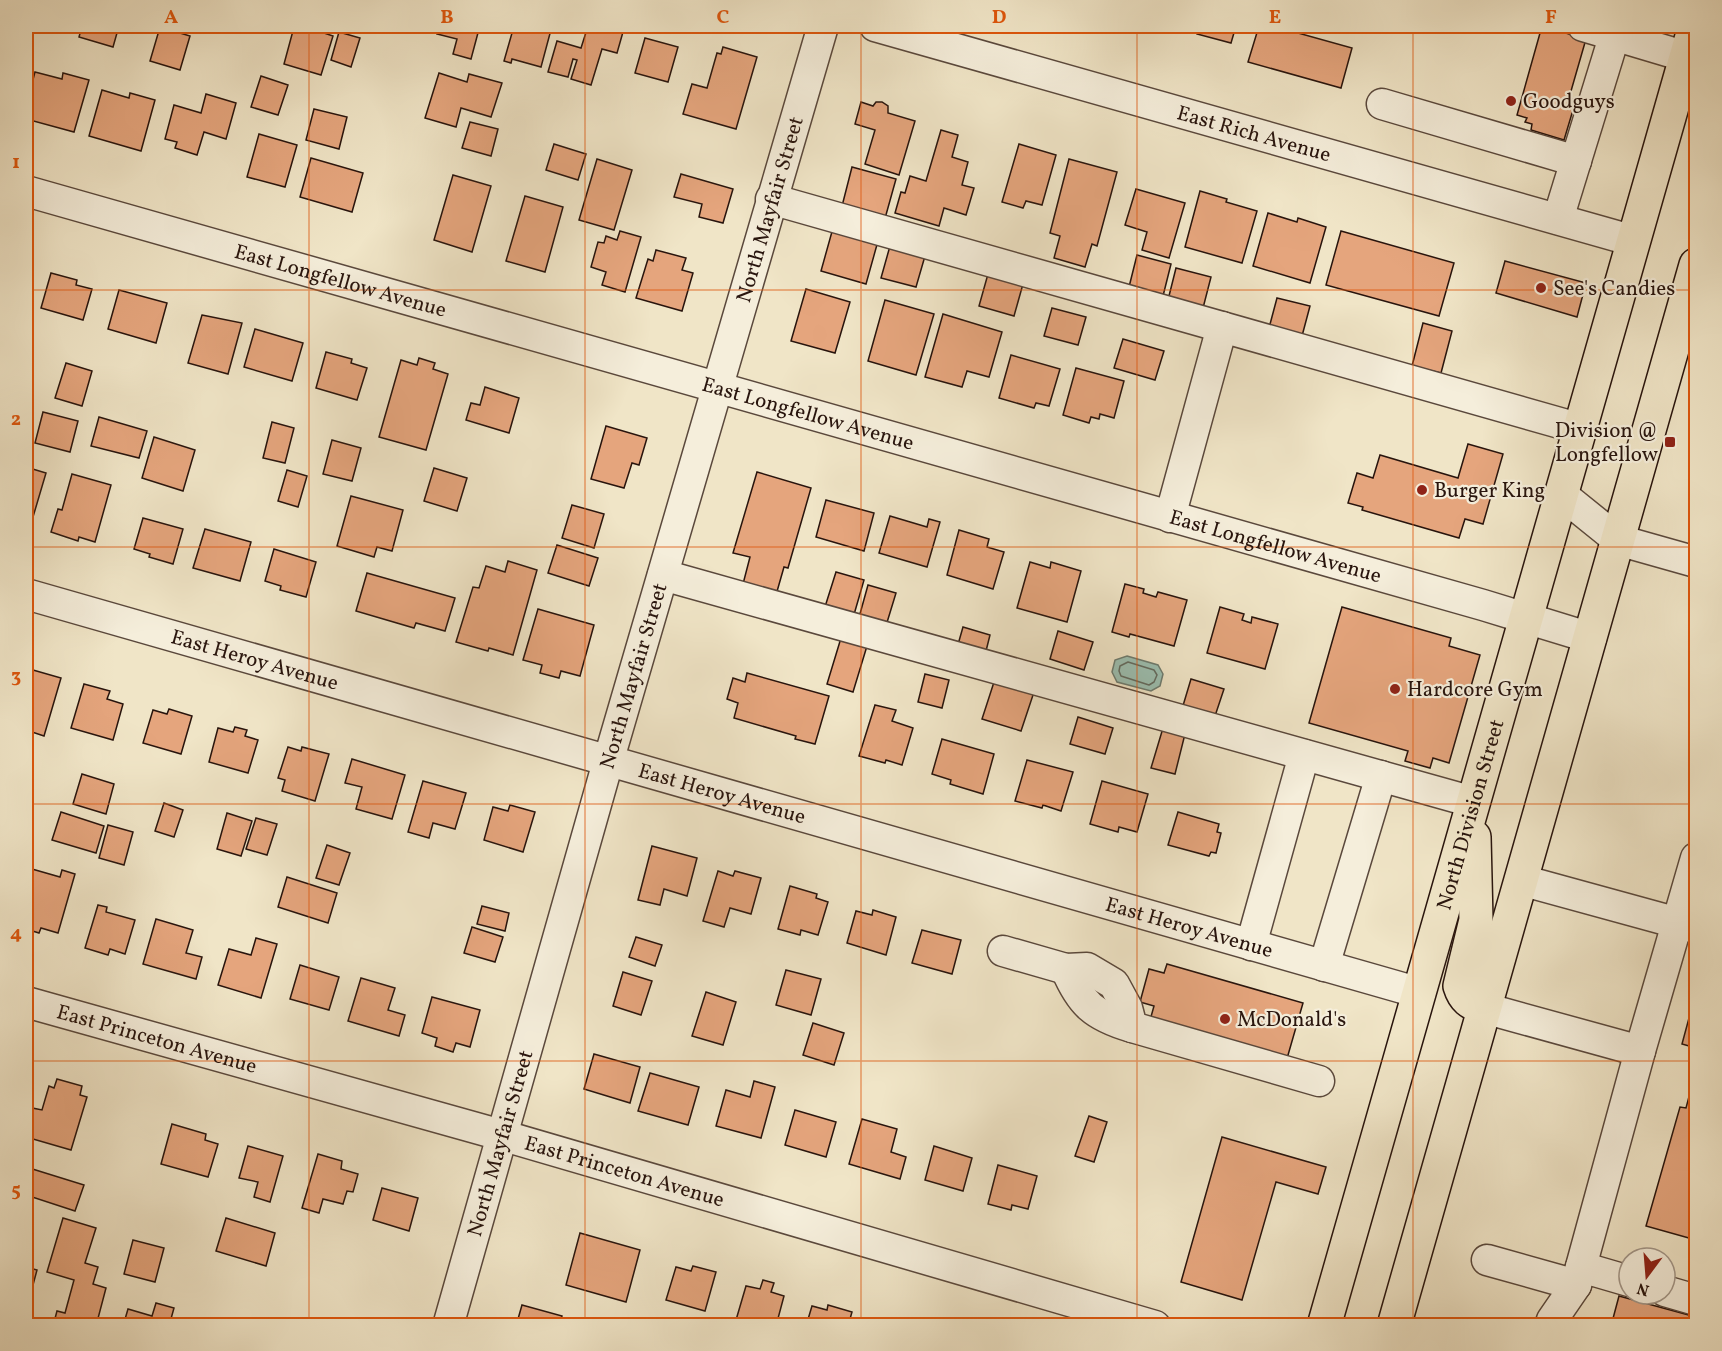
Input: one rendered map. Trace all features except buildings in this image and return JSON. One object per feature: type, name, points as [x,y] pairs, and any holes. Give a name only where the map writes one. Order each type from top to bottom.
[{"type":"main road","name":"North Division Street","points":[[1324,1326],[1693,38]]},
{"type":"main road","points":[[1394,1326],[1696,265]]},
{"type":"main road","points":[[1473,802],[1476,920],[1460,986],[1463,995],[1471,1003],[1484,1008]]},
{"type":"street","name":"North Mayfair Street","points":[[448,1326],[608,762],[823,26]]},
{"type":"street","name":"East Rich Avenue","points":[[874,26],[1634,241]]},
{"type":"street","points":[[1583,26],[1693,38]]},
{"type":"street","points":[[1558,219],[1610,50]]},
{"type":"street","points":[[1382,104],[1576,160]]},
{"type":"street","name":"East Longfellow Avenue","points":[[26,191],[1591,638]]},
{"type":"street","points":[[771,199],[1581,429]]},
{"type":"street","points":[[1170,517],[1222,327]]},
{"type":"street","points":[[1561,494],[1618,540],[1696,562]]},
{"type":"street","points":[[663,574],[1473,802]]},
{"type":"street","name":"East Heroy Avenue","points":[[26,594],[1419,993]]},
{"type":"street","points":[[1251,945],[1304,754]]},
{"type":"street","points":[[1324,966],[1381,776]]},
{"type":"street","points":[[1550,1326],[1578,1276],[1640,1051],[1687,925],[1696,858]]},
{"type":"street","points":[[1521,880],[1687,925]]},
{"type":"street","points":[[1002,951],[1065,969],[1076,991],[1093,1011],[1114,1022],[1319,1081]]},
{"type":"street","name":"East Princeton Avenue","points":[[26,1002],[501,1135],[1155,1326]]},
{"type":"street","points":[[1484,1008],[1640,1051]]},
{"type":"street","points":[[1487,1260],[1578,1276],[1617,1280]]},
{"type":"street","points":[[1677,1294],[1696,1300]]},
{"type":"water","points":[[1127,656],[1158,665],[1163,674],[1160,686],[1151,691],[1117,682],[1112,672],[1115,660]]},
{"type":"place","name":"Goodguys","points":[[1511,101]]},
{"type":"place","name":"See's Candies","points":[[1541,288]]},
{"type":"place","name":"Division @ Longfellow","points":[[1670,442]]},
{"type":"place","name":"Burger King","points":[[1422,490]]},
{"type":"place","name":"Hardcore Gym","points":[[1395,689]]},
{"type":"place","name":"McDonald's","points":[[1225,1019]]}]
